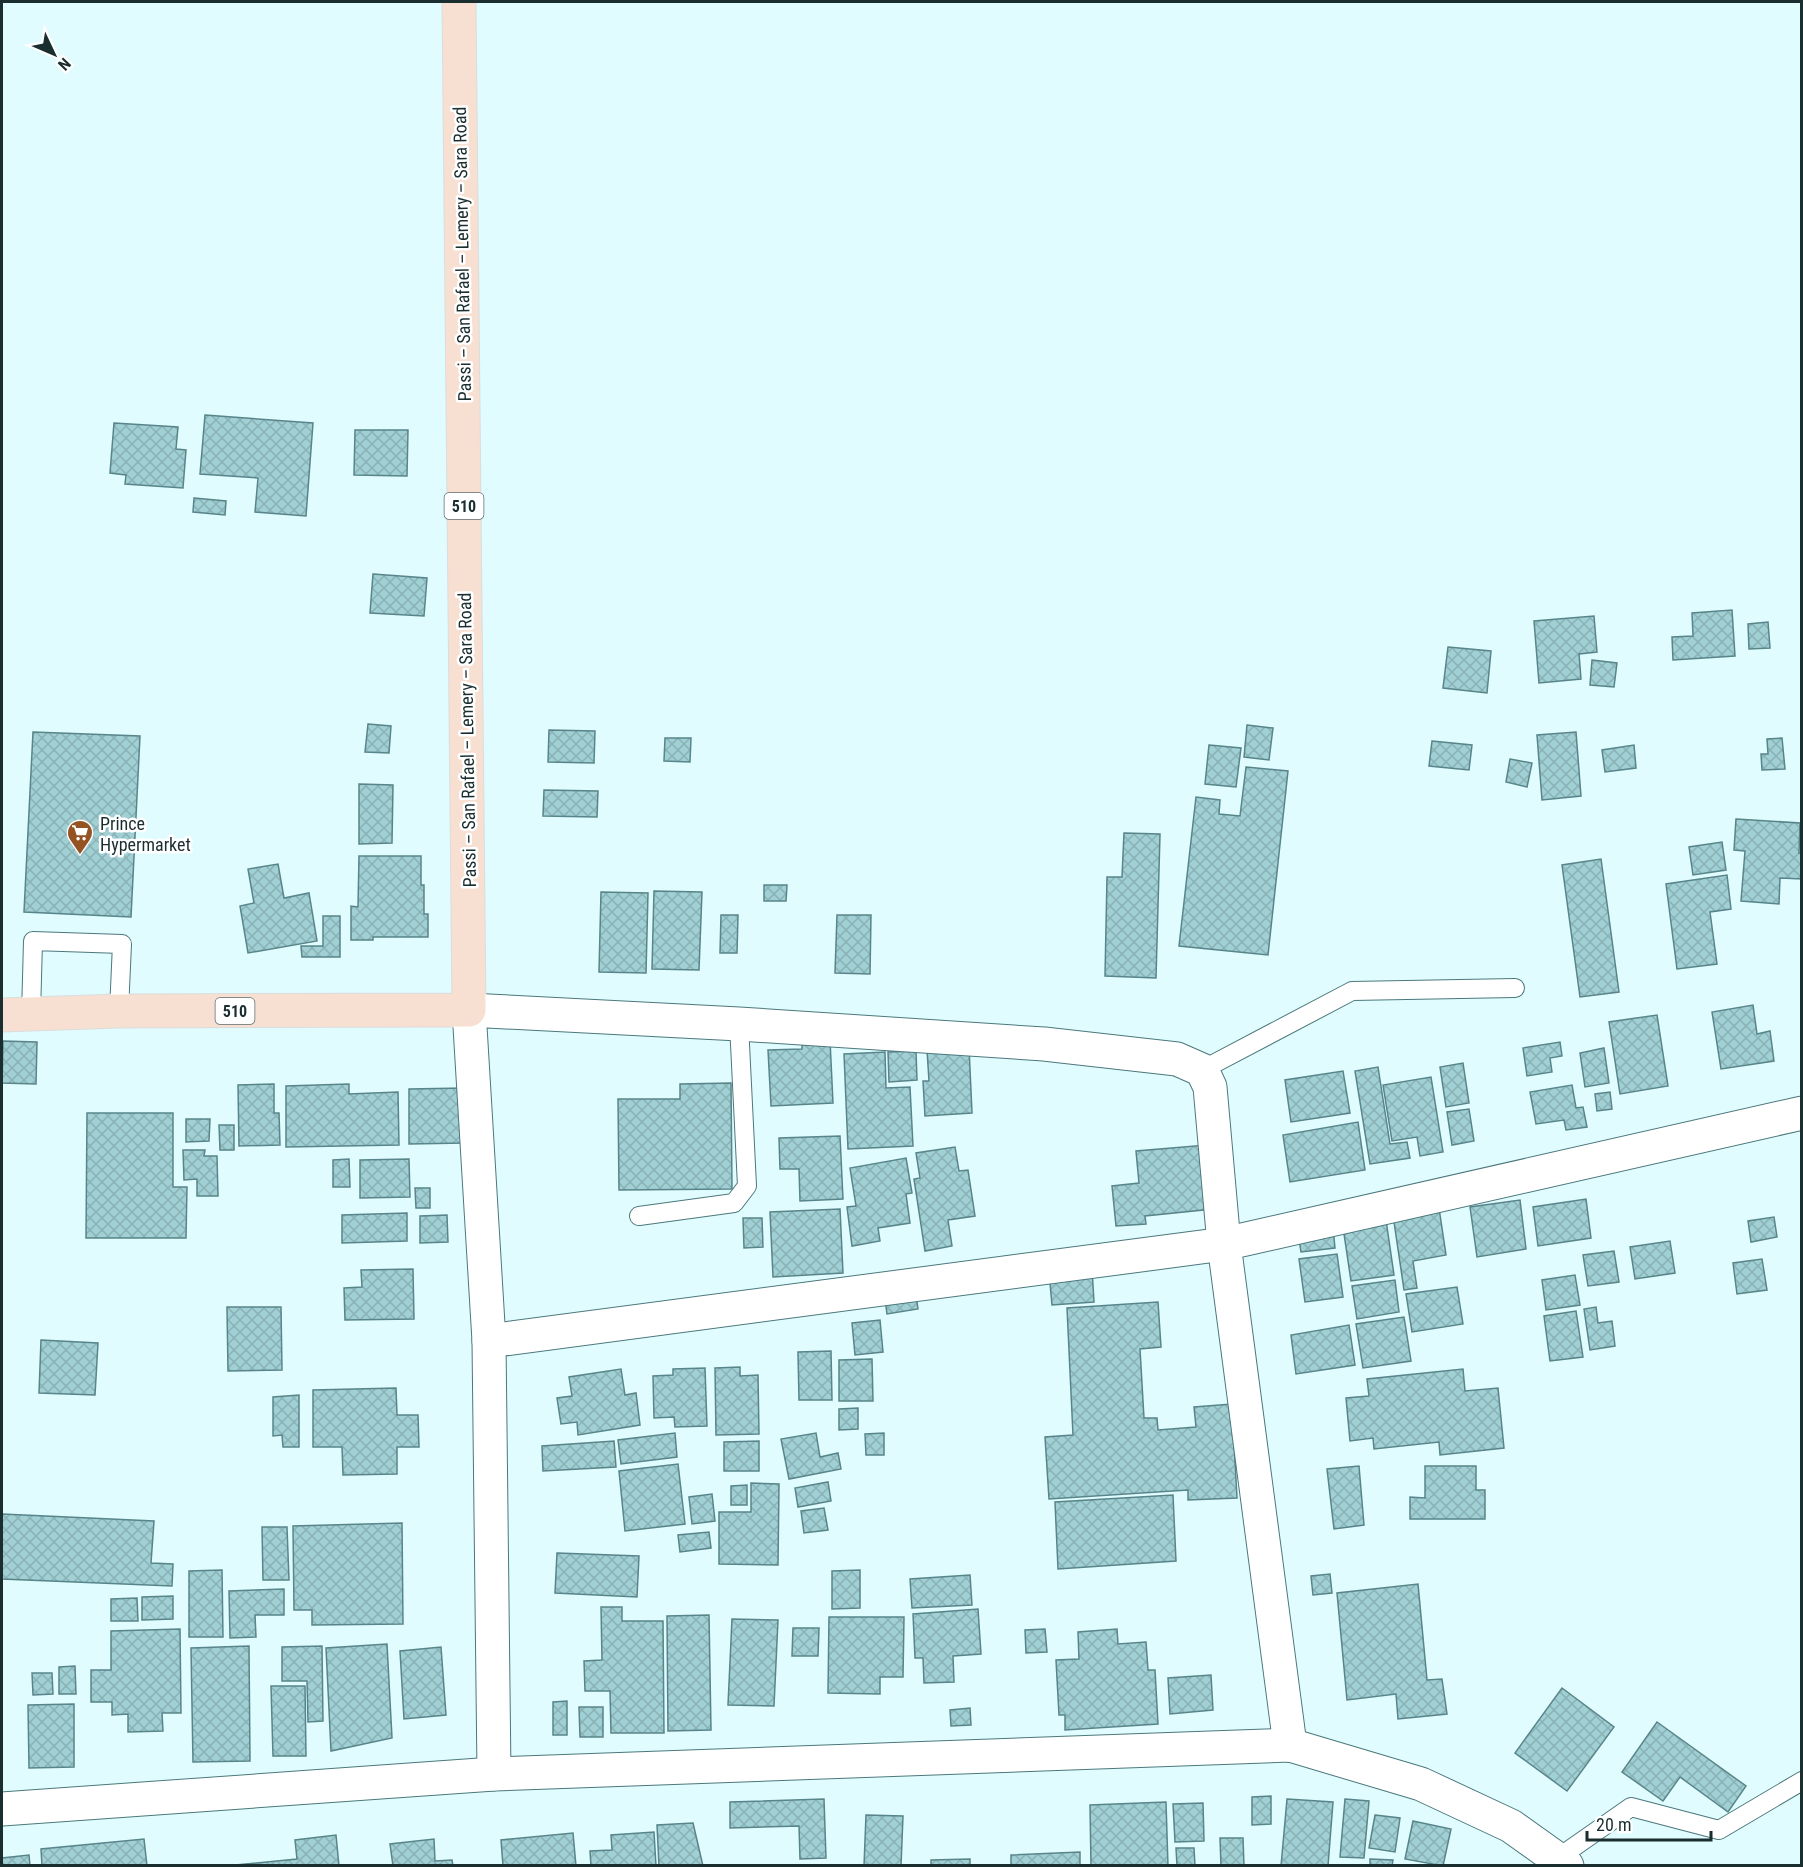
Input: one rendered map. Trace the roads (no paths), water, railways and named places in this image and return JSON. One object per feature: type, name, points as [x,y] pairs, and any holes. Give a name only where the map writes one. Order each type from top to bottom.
[{"type":"main road","name":"Passi – San Rafael – Lemery – Sara Road","points":[[459,2],[469,1010]]},
{"type":"main road","name":"510","points":[[16,1015],[119,1011],[469,1010]]},
{"type":"street","points":[[494,1774],[489,1341],[469,1010],[739,1024],[1044,1044],[1177,1059],[1202,1070],[1210,1087],[1224,1244],[1290,1745]]},
{"type":"street","points":[[489,1341],[1224,1244],[1802,1113]]},
{"type":"street","points":[[2,1809],[494,1774],[1290,1745],[1421,1784],[1511,1826],[1562,1862]]},
{"type":"lane","points":[[16,1015],[33,941],[122,944],[119,1011]]},
{"type":"lane","points":[[1202,1070],[1352,991],[1515,988]]},
{"type":"lane","points":[[639,1216],[734,1203],[747,1186],[739,1024]]},
{"type":"lane","points":[[1562,1862],[1631,1807],[1719,1830],[1802,1781]]},
{"type":"place","name":"Prince Hypermarket","points":[[80,856]]}]
